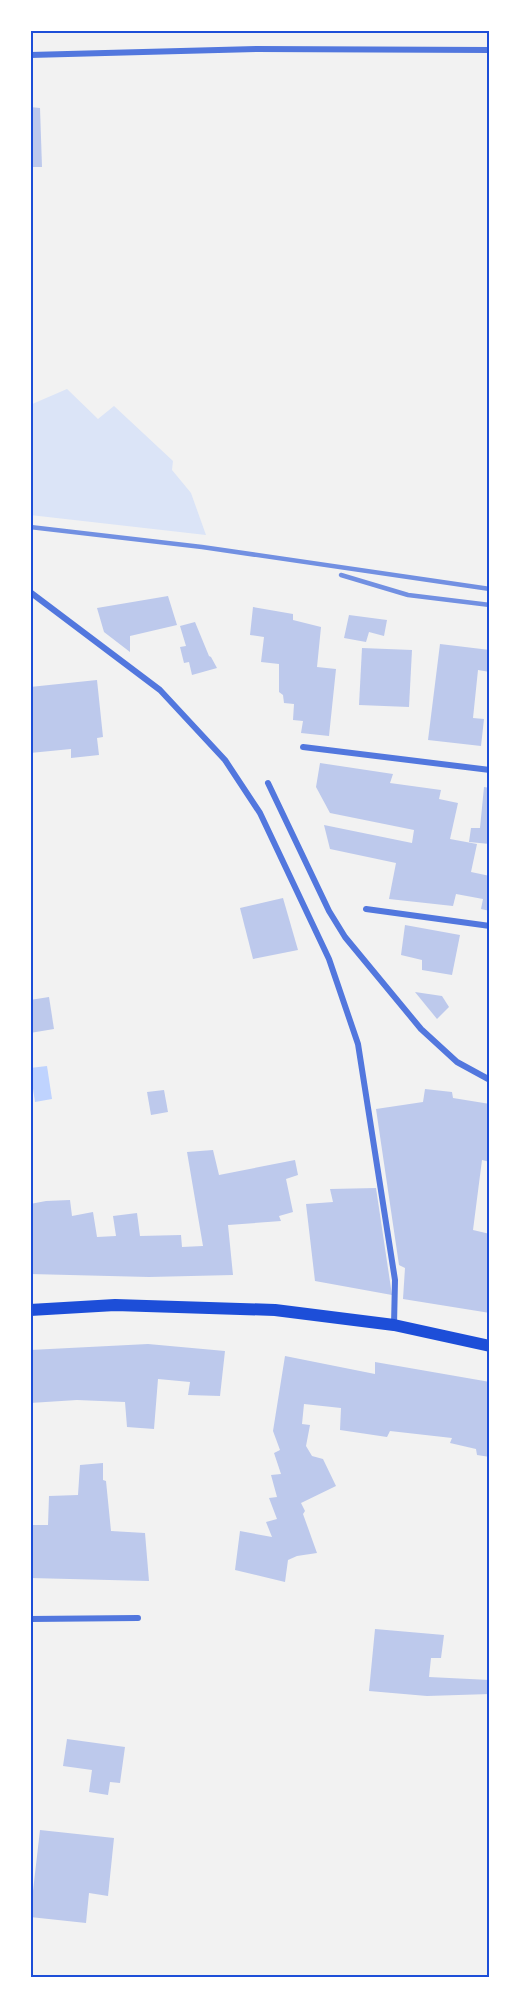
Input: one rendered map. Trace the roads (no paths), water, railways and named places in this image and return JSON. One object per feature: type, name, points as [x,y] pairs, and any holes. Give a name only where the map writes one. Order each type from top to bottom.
[{"type":"main road","points":[[30,1310],[115,1305],[275,1310],[394,1325],[490,1346]]},
{"type":"street","points":[[30,55],[257,49],[490,50]]},
{"type":"street","points":[[30,592],[160,690],[225,760],[260,813],[329,959],[358,1044],[395,1280],[394,1325]]},
{"type":"street","points":[[303,747],[490,770]]},
{"type":"street","points":[[268,783],[329,910],[345,937],[421,1029],[458,1062],[490,1080]]},
{"type":"street","points":[[366,909],[490,926]]},
{"type":"street","points":[[30,1619],[138,1617]]},
{"type":"water","points":[[47,1066],[52,1099],[35,1102],[30,1068]]},
{"type":"railway","points":[[30,527],[202,547],[490,589]]},
{"type":"railway","points":[[341,575],[408,595],[490,605]]}]
